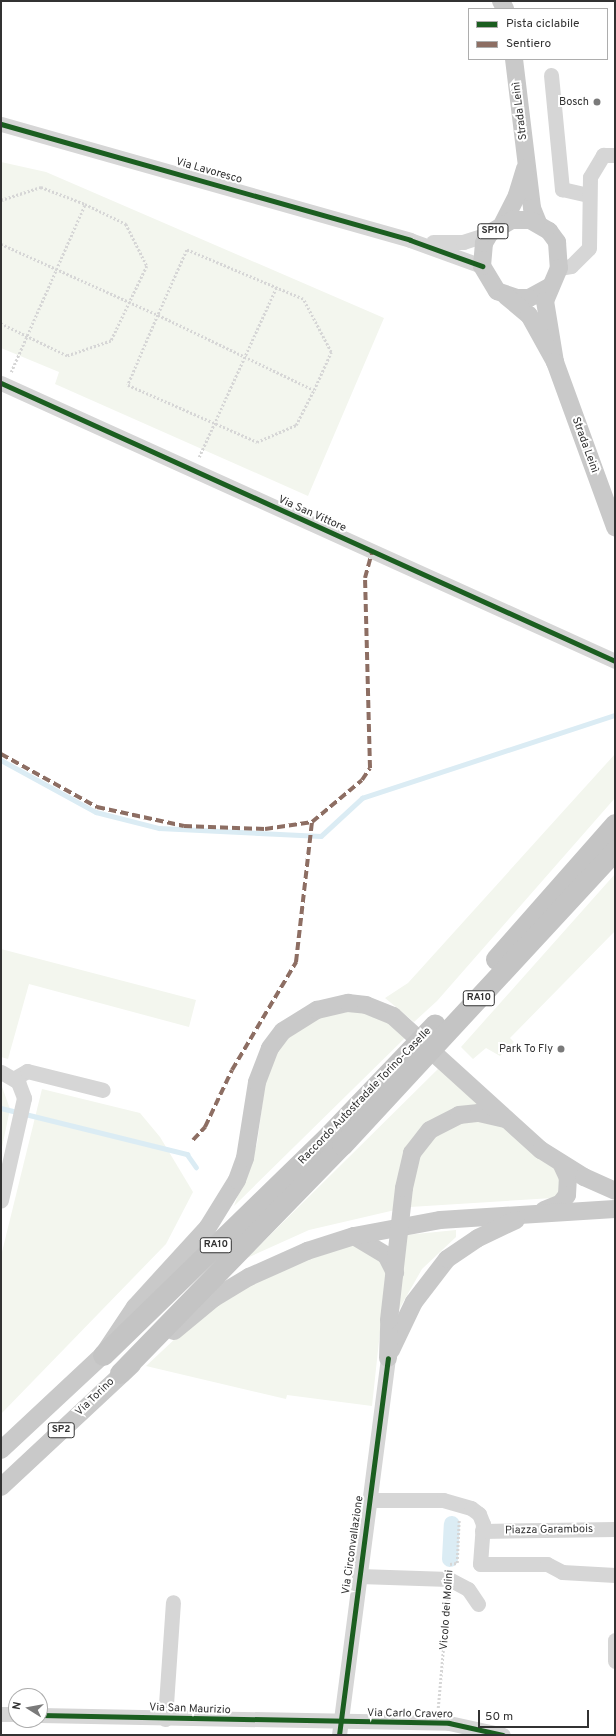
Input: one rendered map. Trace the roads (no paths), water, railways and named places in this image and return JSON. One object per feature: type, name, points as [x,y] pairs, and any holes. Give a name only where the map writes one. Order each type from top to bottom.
[{"type":"highway","name":"Raccordo Autostradale Torino-Caselle","points":[[120,1373],[335,1140],[615,824]]},
{"type":"highway","name":"Raccordo Autostradale Torino-Caselle","points":[[102,1355],[335,1140],[615,850]]},
{"type":"main road","name":"Strada Leinì","points":[[514,60],[532,208],[538,223]]},
{"type":"main road","name":"Strada Leinì","points":[[497,228],[517,195],[526,163]]},
{"type":"main road","name":"SP10","points":[[482,266],[481,254],[497,228],[521,219],[538,223],[557,242],[559,268]]},
{"type":"main road","points":[[482,266],[490,284],[506,296],[529,298],[549,287],[559,268]]},
{"type":"main road","name":"Strada Leinì","points":[[549,287],[546,314],[555,362]]},
{"type":"main road","name":"Strada Leinì","points":[[506,296],[529,315],[555,362],[615,527]]},
{"type":"main road","name":"SP2","points":[[1,1450],[102,1355],[135,1307],[188,1251],[226,1200],[245,1158],[262,1063],[283,1032],[298,1020],[317,1010],[348,1003],[380,1009],[410,1028],[506,1119],[562,1165],[615,1191]]},
{"type":"main road","points":[[388,1358],[395,1273],[408,1169],[412,1154],[430,1130],[459,1115],[479,1114],[506,1119]]},
{"type":"main road","points":[[388,1358],[414,1302],[447,1259],[478,1238],[529,1215],[561,1203],[567,1196],[568,1178],[562,1165]]},
{"type":"main road","name":"SP2","points":[[120,1373],[190,1316],[249,1277],[307,1251],[354,1236],[401,1225],[615,1209]]},
{"type":"main road","points":[[354,1236],[386,1255],[395,1273]]},
{"type":"main road","name":"Via Torino","points":[[1,1487],[120,1373]]},
{"type":"street","points":[[551,75],[562,190],[589,195]]},
{"type":"street","name":"Via Lavoresco","points":[[1,124],[410,240]]},
{"type":"street","points":[[559,268],[571,266],[589,248],[589,195],[594,165],[603,156],[615,155]]},
{"type":"street","points":[[410,240],[451,244],[497,228]]},
{"type":"street","points":[[410,240],[482,266]]},
{"type":"street","name":"Via San Vittore","points":[[4,384],[192,472],[615,661]]},
{"type":"street","points":[[15,1078],[27,1071],[103,1090]]},
{"type":"street","points":[[1,1072],[15,1078],[21,1086],[23,1103],[1,1200]]},
{"type":"street","name":"Via Circonvallazione","points":[[339,1729],[388,1358]]},
{"type":"street","points":[[370,1500],[460,1503],[479,1514],[482,1532],[480,1564],[547,1564],[562,1572],[615,1575]]},
{"type":"street","name":"Piazza Garambois","points":[[482,1532],[615,1529]]},
{"type":"street","name":"Via Circonvallazione","points":[[359,1576],[449,1580],[468,1589],[478,1604]]},
{"type":"street","points":[[165,1719],[173,1602]]},
{"type":"street","points":[[614,1661],[615,1640]]},
{"type":"street","name":"Via San Maurizio","points":[[48,1715],[165,1719],[339,1729]]},
{"type":"street","name":"Via Carlo Cravero","points":[[339,1729],[436,1723],[503,1735]]},
{"type":"waterway","points":[[1,760],[96,812],[159,828],[321,836],[362,798],[615,715]]},
{"type":"waterway","points":[[1,1108],[187,1154],[196,1167]]},
{"type":"waterway","points":[[450,1559],[452,1524]]},
{"type":"place","name":"Bosch","points":[[597,102]]},
{"type":"place","name":"Park To Fly","points":[[561,1049]]}]
